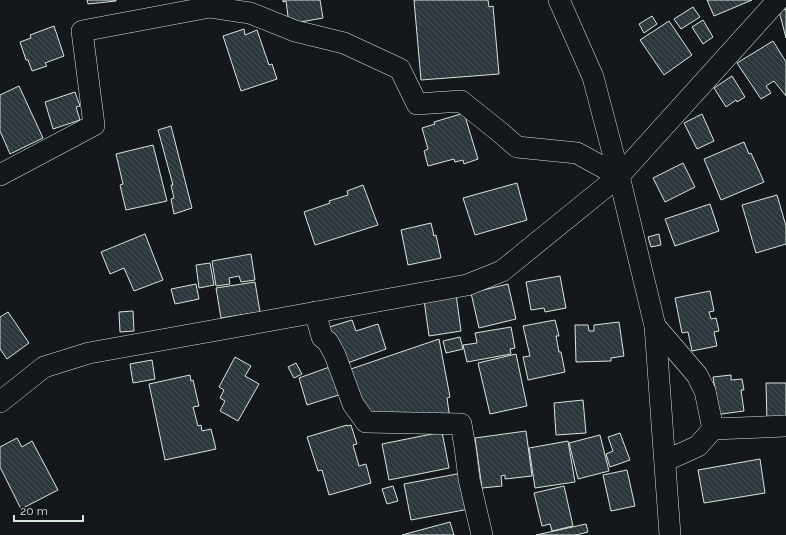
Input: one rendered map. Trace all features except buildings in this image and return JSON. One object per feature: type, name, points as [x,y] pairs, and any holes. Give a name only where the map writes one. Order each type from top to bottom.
[{"type":"street","points":[[559,0],[593,77],[619,176],[655,326],[670,535]]},
{"type":"street","points":[[0,402],[44,367],[89,353],[467,285],[502,271],[619,176],[778,0]]},
{"type":"street","points":[[0,175],[94,125],[82,31],[210,7],[250,13],[295,31],[344,44],[400,69],[417,104],[462,101],[517,147],[577,153],[619,176]]},
{"type":"street","points":[[315,312],[322,337],[328,342],[335,355],[353,404],[366,422],[461,424],[470,479],[482,535]]},
{"type":"street","points":[[655,326],[697,375],[705,391],[713,429]]},
{"type":"street","points":[[665,461],[698,446],[713,429],[786,426]]}]
